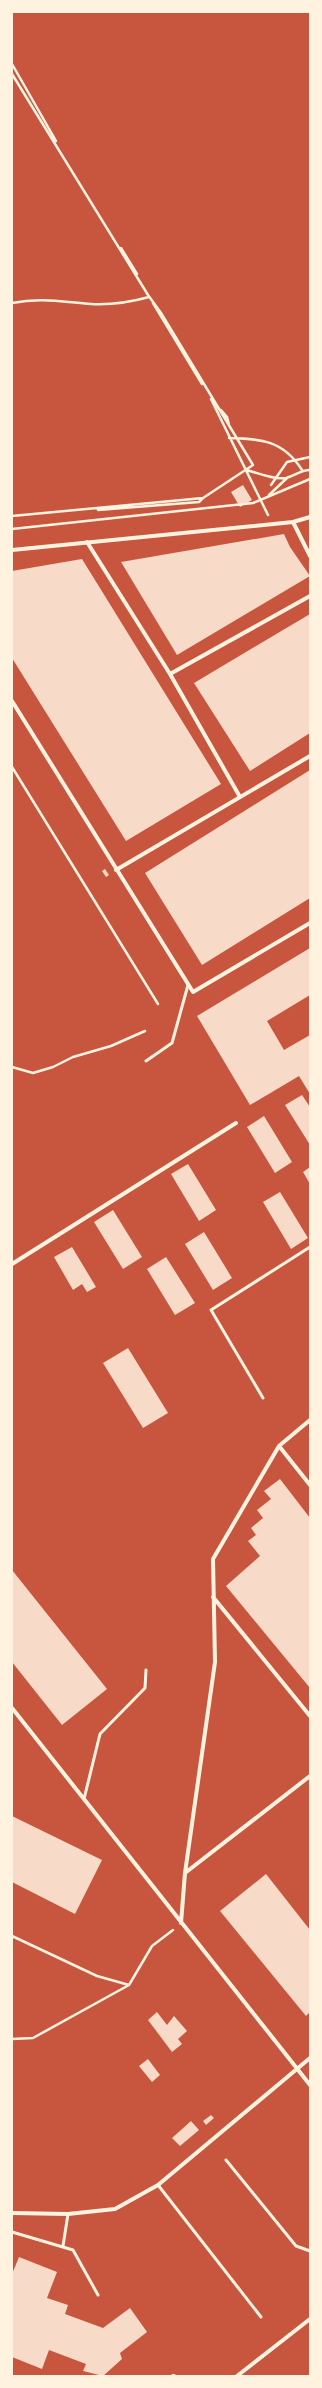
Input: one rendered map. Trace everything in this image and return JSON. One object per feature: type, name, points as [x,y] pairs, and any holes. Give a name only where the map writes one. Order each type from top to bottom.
[{"type":"street","points":[[12,550],[271,522],[293,522],[310,517]]},
{"type":"street","points":[[293,522],[310,556]]},
{"type":"street","points":[[87,542],[170,674],[240,797]]},
{"type":"street","points":[[170,674],[310,596]]},
{"type":"street","points":[[12,701],[116,870],[189,983],[193,992],[310,923]]},
{"type":"street","points":[[116,870],[310,756]]},
{"type":"street","points":[[12,1264],[236,1123]]},
{"type":"street","points":[[181,1923],[185,1873],[215,1662],[213,1559],[279,1446],[310,1420]]},
{"type":"street","points":[[279,1446],[310,1485]]},
{"type":"street","points":[[213,1597],[310,1716]]},
{"type":"street","points":[[12,1708],[310,2085]]},
{"type":"street","points":[[185,1873],[310,1776]]},
{"type":"street","points":[[12,2213],[68,2214],[115,2209],[158,2185],[310,2058]]},
{"type":"street","points":[[237,2376],[310,2319]]},
{"type":"lane","points":[[146,1061],[172,1043],[189,983]]},
{"type":"lane","points":[[262,1398],[211,1310],[310,1247]]},
{"type":"lane","points":[[84,1799],[100,1734],[145,1688],[146,1670]]},
{"type":"lane","points":[[226,2160],[296,2246],[310,2250]]},
{"type":"lane","points":[[158,2185],[261,2316]]},
{"type":"lane","points":[[63,2246],[68,2214]]},
{"type":"lane","points":[[12,2232],[73,2250],[98,2295]]},
{"type":"path","points":[[12,64],[71,168],[131,263],[149,296],[161,313],[253,466],[199,502],[12,516]]},
{"type":"path","points":[[12,74],[149,296],[217,412],[271,522]]},
{"type":"path","points":[[12,303],[34,299],[104,304],[149,296]]},
{"type":"path","points":[[217,412],[220,409],[227,417],[230,427],[227,432]]},
{"type":"path","points":[[229,438],[262,439],[289,455],[302,470]]},
{"type":"path","points":[[271,485],[287,462],[310,457]]},
{"type":"path","points":[[245,470],[264,476],[287,478]]},
{"type":"path","points":[[261,502],[287,478],[302,470],[310,470]]},
{"type":"path","points":[[12,529],[253,503],[310,479]]},
{"type":"path","points":[[12,767],[158,1004]]},
{"type":"path","points":[[12,1067],[33,1073],[53,1067],[73,1057],[111,1046],[145,1031]]},
{"type":"path","points":[[12,2039],[33,2038],[129,1985],[152,1946],[181,1923]]},
{"type":"path","points":[[12,1936],[97,1976],[129,1985]]},
{"type":"building","points":[[243,485],[252,500],[240,507],[231,492]]},
{"type":"building","points":[[284,534],[290,547],[310,576],[177,655],[121,562]]},
{"type":"building","points":[[82,559],[221,784],[126,841],[12,658],[12,571]]},
{"type":"building","points":[[310,614],[310,733],[250,771],[194,683]]},
{"type":"building","points":[[310,770],[310,898],[202,965],[145,873]]},
{"type":"building","points":[[105,869],[109,875],[106,877],[102,871]]},
{"type":"building","points":[[310,948],[310,995],[267,1021],[284,1050],[310,1035],[310,1094],[299,1076],[250,1105],[197,1016]]},
{"type":"building","points":[[302,1095],[310,1107],[310,1145],[285,1105]]},
{"type":"building","points":[[264,1116],[292,1162],[275,1173],[247,1127]]},
{"type":"building","points":[[188,1164],[216,1210],[199,1221],[171,1174]]},
{"type":"building","points":[[310,1167],[310,1184],[303,1172]]},
{"type":"building","points":[[280,1192],[308,1238],[291,1249],[263,1202]]},
{"type":"building","points":[[113,1210],[142,1257],[123,1269],[94,1222]]},
{"type":"building","points":[[204,1232],[232,1278],[213,1290],[185,1244]]},
{"type":"building","points":[[72,1247],[96,1287],[87,1292],[82,1284],[73,1290],[54,1257]]},
{"type":"building","points":[[166,1257],[195,1303],[175,1315],[147,1269]]},
{"type":"building","points":[[128,1348],[168,1413],[143,1428],[103,1363]]},
{"type":"building","points":[[280,1479],[310,1518],[310,1688],[226,1586],[260,1556],[248,1541],[256,1535],[251,1528],[263,1518],[257,1510],[271,1499],[264,1491]]},
{"type":"building","points":[[12,1570],[107,1689],[62,1725],[12,1662]]},
{"type":"building","points":[[12,1816],[102,1860],[75,1914],[12,1882]]},
{"type":"building","points":[[266,1874],[310,1930],[310,2012],[306,2016],[220,1911]]},
{"type":"building","points":[[157,2012],[167,2025],[174,2016],[187,2031],[178,2039],[182,2044],[172,2052],[148,2020]]},
{"type":"building","points":[[148,2059],[160,2075],[152,2082],[139,2066]]},
{"type":"building","points":[[211,2115],[214,2118],[206,2125],[203,2121]]},
{"type":"building","points":[[191,2121],[199,2130],[180,2146],[172,2138]]},
{"type":"building","points":[[19,2257],[57,2272],[47,2298],[68,2305],[65,2314],[103,2328],[130,2308],[147,2332],[120,2353],[122,2359],[103,2376],[83,2371],[86,2364],[49,2350],[42,2369],[12,2357],[12,2274]]}]
